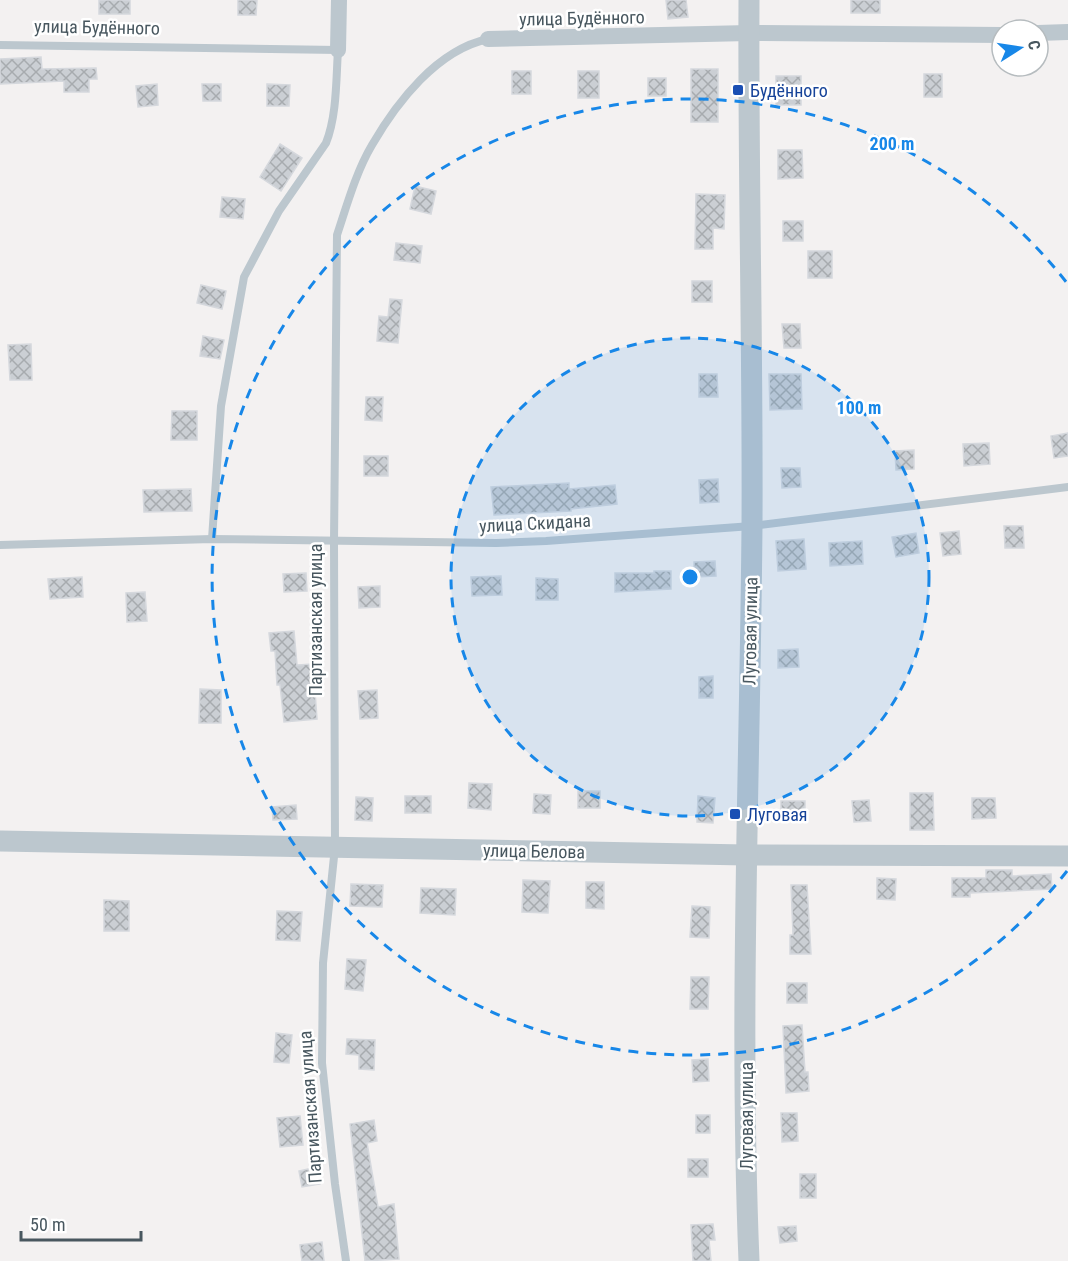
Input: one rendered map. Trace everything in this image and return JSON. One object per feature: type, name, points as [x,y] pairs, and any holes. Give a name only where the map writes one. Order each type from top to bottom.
[{"type":"street","points":[[338,50],[339,0]]},
{"type":"street","name":"Луговая улица","points":[[749,0],[752,526],[746,855],[749,1261]]},
{"type":"street","points":[[1050,33],[1068,32]]},
{"type":"street","name":"улица Будённого","points":[[488,39],[749,33],[990,35]]},
{"type":"street","name":"улица Белова","points":[[0,840],[746,855],[1068,856]]},
{"type":"lane","name":"Партизанская улица","points":[[346,1261],[322,1063],[323,963],[335,847],[334,542],[337,235],[352,190],[371,146],[398,107],[450,55],[472,43],[488,39]]},
{"type":"lane","name":"улица Будённого","points":[[0,45],[338,50]]},
{"type":"lane","points":[[212,539],[221,406],[244,277],[279,212],[321,153],[330,132],[338,50]]},
{"type":"lane","name":"улица Скидана","points":[[0,545],[212,539],[496,543],[752,526],[1068,487]]},
{"type":"building","points":[[99,0],[130,0],[130,14],[99,14]]},
{"type":"building","points":[[238,0],[257,0],[256,15],[238,15]]},
{"type":"building","points":[[666,0],[686,0],[688,17],[668,19]]},
{"type":"building","points":[[851,0],[880,0],[880,13],[851,13]]},
{"type":"building","points":[[41,57],[42,69],[96,68],[97,79],[89,79],[89,92],[64,92],[64,81],[0,84],[0,59]]},
{"type":"building","points":[[691,69],[718,69],[718,122],[691,122]]},
{"type":"building","points":[[512,71],[531,71],[531,94],[512,94]]},
{"type":"building","points":[[578,71],[599,71],[599,98],[578,98]]},
{"type":"building","points":[[924,74],[942,74],[942,97],[924,97]]},
{"type":"building","points":[[776,76],[801,76],[801,105],[776,105]]},
{"type":"building","points":[[648,78],[666,78],[666,96],[648,96]]},
{"type":"building","points":[[157,84],[158,105],[138,107],[136,86]]},
{"type":"building","points":[[202,84],[221,84],[221,101],[203,101]]},
{"type":"building","points":[[267,84],[290,85],[289,106],[267,106]]},
{"type":"building","points":[[280,144],[302,158],[281,191],[260,177]]},
{"type":"building","points":[[778,150],[802,150],[803,178],[778,179]]},
{"type":"building","points":[[415,186],[436,191],[431,214],[410,209]]},
{"type":"building","points":[[696,194],[725,195],[724,229],[713,228],[713,249],[695,249]]},
{"type":"building","points":[[222,197],[245,199],[243,219],[220,217]]},
{"type":"building","points":[[783,221],[803,221],[803,241],[783,241]]},
{"type":"building","points":[[396,243],[422,246],[420,263],[394,260]]},
{"type":"building","points":[[808,251],[832,251],[832,278],[808,278]]},
{"type":"building","points":[[692,281],[712,281],[712,302],[692,302]]},
{"type":"building","points":[[201,285],[226,291],[222,309],[197,303]]},
{"type":"building","points":[[390,299],[402,300],[398,343],[377,341],[379,316],[388,317]]},
{"type":"building","points":[[782,324],[800,324],[801,348],[784,348]]},
{"type":"building","points":[[203,336],[224,340],[220,359],[200,356]]},
{"type":"building","points":[[31,344],[32,380],[10,380],[8,345]]},
{"type":"building","points":[[699,374],[717,374],[718,397],[699,397]]},
{"type":"building","points":[[769,374],[801,374],[802,409],[770,410]]},
{"type":"building","points":[[366,397],[383,397],[382,421],[365,420]]},
{"type":"building","points":[[172,411],[197,411],[197,440],[171,440]]},
{"type":"building","points":[[1068,433],[1068,456],[1054,458],[1051,436]]},
{"type":"building","points":[[989,443],[990,464],[964,466],[963,444]]},
{"type":"building","points":[[914,450],[914,469],[896,470],[895,451]]},
{"type":"building","points":[[364,456],[388,456],[388,476],[364,476]]},
{"type":"building","points":[[781,468],[800,468],[801,487],[782,488]]},
{"type":"building","points":[[718,479],[719,502],[700,503],[699,480]]},
{"type":"building","points":[[569,483],[569,489],[615,485],[617,504],[571,509],[571,511],[494,515],[491,487]]},
{"type":"building","points":[[191,489],[192,511],[144,512],[143,490]]},
{"type":"building","points":[[1004,526],[1023,526],[1024,548],[1005,548]]},
{"type":"building","points":[[959,531],[961,554],[943,556],[940,533]]},
{"type":"building","points":[[916,533],[919,553],[896,557],[892,537]]},
{"type":"building","points":[[804,539],[806,569],[778,571],[776,541]]},
{"type":"building","points":[[862,541],[863,564],[830,566],[829,543]]},
{"type":"building","points":[[715,561],[716,576],[694,577],[694,562]]},
{"type":"building","points":[[654,571],[671,571],[671,589],[615,592],[615,573],[654,573]]},
{"type":"building","points":[[306,573],[307,591],[284,592],[283,574]]},
{"type":"building","points":[[501,576],[502,595],[472,596],[471,577]]},
{"type":"building","points":[[82,577],[83,597],[50,599],[48,579]]},
{"type":"building","points":[[536,578],[558,579],[558,600],[536,600]]},
{"type":"building","points":[[380,586],[380,607],[359,608],[358,587]]},
{"type":"building","points":[[145,592],[147,621],[127,622],[126,593]]},
{"type":"building","points":[[294,631],[297,665],[313,664],[317,719],[284,722],[280,685],[277,685],[275,651],[271,651],[269,633]]},
{"type":"building","points":[[798,649],[799,667],[778,668],[778,650]]},
{"type":"building","points":[[713,676],[713,698],[699,698],[699,677]]},
{"type":"building","points":[[200,689],[221,690],[221,723],[199,723]]},
{"type":"building","points":[[377,690],[378,718],[360,719],[358,691]]},
{"type":"building","points":[[469,783],[492,784],[491,810],[468,808]]},
{"type":"building","points":[[578,791],[600,791],[600,808],[578,808]]},
{"type":"building","points":[[910,793],[933,793],[934,830],[910,830]]},
{"type":"building","points":[[534,794],[551,795],[550,814],[533,813]]},
{"type":"building","points":[[405,796],[431,796],[431,813],[405,813]]},
{"type":"building","points":[[698,796],[715,798],[713,823],[697,822]]},
{"type":"building","points":[[356,797],[373,798],[372,821],[355,820]]},
{"type":"building","points":[[972,798],[995,798],[996,818],[972,819]]},
{"type":"building","points":[[869,800],[871,821],[854,822],[852,801]]},
{"type":"building","points":[[781,801],[805,801],[805,820],[781,820]]},
{"type":"building","points":[[296,805],[297,819],[273,820],[272,807]]},
{"type":"building","points":[[986,870],[1012,870],[1012,876],[1051,874],[1052,889],[970,893],[970,897],[952,897],[952,878],[986,878]]},
{"type":"building","points":[[877,878],[896,879],[895,900],[877,899]]},
{"type":"building","points":[[523,880],[550,881],[548,913],[522,912]]},
{"type":"building","points":[[586,882],[604,882],[604,909],[586,908]]},
{"type":"building","points":[[351,884],[383,885],[382,907],[350,906]]},
{"type":"building","points":[[791,885],[807,885],[811,954],[790,954],[790,935],[793,935]]},
{"type":"building","points":[[421,888],[456,889],[455,915],[420,913]]},
{"type":"building","points":[[104,900],[129,901],[129,931],[104,931]]},
{"type":"building","points":[[692,906],[710,907],[709,938],[690,937]]},
{"type":"building","points":[[277,911],[302,912],[300,941],[276,940]]},
{"type":"building","points":[[347,959],[366,960],[363,991],[345,989]]},
{"type":"building","points":[[691,977],[709,977],[708,1009],[690,1009]]},
{"type":"building","points":[[787,983],[807,983],[807,1003],[787,1003]]},
{"type":"building","points":[[802,1025],[805,1072],[808,1072],[809,1091],[786,1093],[783,1026]]},
{"type":"building","points":[[276,1033],[292,1035],[289,1063],[274,1062]]},
{"type":"building","points":[[347,1039],[375,1040],[374,1070],[359,1069],[359,1055],[346,1054]]},
{"type":"building","points":[[708,1059],[709,1081],[693,1082],[692,1060]]},
{"type":"building","points":[[781,1113],[797,1113],[798,1141],[782,1142]]},
{"type":"building","points":[[696,1115],[710,1115],[710,1133],[696,1133]]},
{"type":"building","points":[[300,1116],[303,1145],[280,1147],[277,1118]]},
{"type":"building","points":[[374,1120],[377,1141],[367,1143],[378,1207],[394,1204],[399,1259],[365,1261],[350,1124]]},
{"type":"building","points":[[688,1159],[708,1159],[708,1177],[688,1177]]},
{"type":"building","points":[[317,1167],[320,1184],[302,1187],[299,1171]]},
{"type":"building","points":[[800,1174],[816,1174],[816,1198],[800,1198]]},
{"type":"building","points":[[713,1224],[715,1240],[709,1240],[711,1261],[693,1261],[691,1225]]},
{"type":"building","points":[[796,1226],[797,1241],[780,1243],[778,1227]]},
{"type":"building","points":[[322,1242],[324,1261],[302,1261],[300,1245]]},
{"type":"place","name":"Будённого","points":[[738,90]]},
{"type":"place","name":"Луговая","points":[[735,814]]}]
